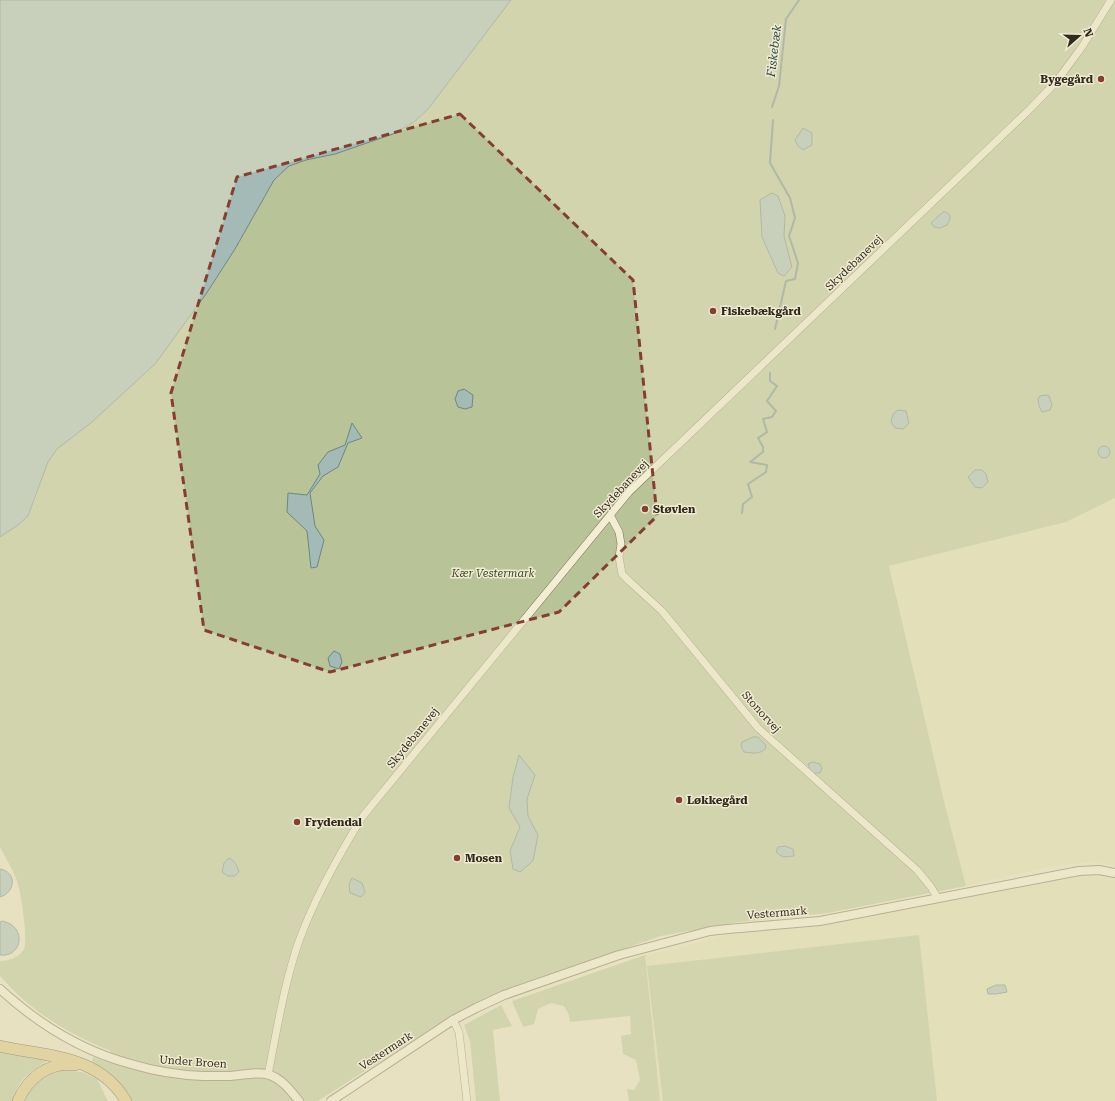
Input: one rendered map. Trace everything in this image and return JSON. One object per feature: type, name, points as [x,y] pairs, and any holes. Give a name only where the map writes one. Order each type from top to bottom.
[{"type":"highway","points":[[0,1046],[66,1058],[86,1065],[107,1079],[126,1101]]},
{"type":"highway","points":[[18,1101],[23,1090],[30,1081],[39,1073],[50,1068],[61,1065],[72,1065],[84,1067],[96,1072]]},
{"type":"street","name":"Skydebanevej","points":[[268,1075],[284,998],[299,942],[311,910],[344,846],[363,816],[610,515],[636,486],[1030,109],[1056,82],[1082,47],[1111,0]]},
{"type":"street","name":"Stonorvej","points":[[610,515],[619,532],[621,544],[619,557],[622,574],[662,611],[758,728],[917,870],[931,887],[936,898]]},
{"type":"street","name":"Vestermark","points":[[331,1101],[453,1020],[504,995],[620,955],[710,931],[728,928],[820,921],[1079,871],[1099,870],[1115,873]]},
{"type":"street","name":"Under Broen","points":[[0,989],[30,1014],[55,1031],[83,1046],[122,1062],[168,1073],[203,1076],[268,1075],[281,1081],[299,1101]]},
{"type":"street","points":[[453,1020],[459,1032],[467,1101]]},
{"type":"highlighted area","points":[[460,114],[633,280],[657,516],[559,612],[330,672],[204,630],[171,393],[237,177]]},
{"type":"green space","name":"Kær Vestermark","points":[[511,0],[1115,0],[1115,498],[1066,522],[889,566],[944,801],[966,886],[828,913],[739,922],[661,936],[488,997],[454,1014],[318,1101],[132,1101],[124,1088],[115,1078],[92,1061],[93,1057],[111,1063],[111,1051],[54,1023],[21,997],[0,976],[0,961],[17,956],[24,949],[25,926],[18,884],[0,847],[0,537],[18,525],[34,502],[48,462],[57,449],[92,422],[155,364],[206,294],[235,249],[274,180],[289,166],[306,159],[335,154],[393,134],[414,122],[428,109]]},
{"type":"green space","points":[[1115,498],[1115,866],[1093,862],[1049,867],[966,886],[944,801],[889,565],[1066,522]]},
{"type":"green space","points":[[1098,874],[1115,878],[1115,1101],[660,1101],[645,955],[675,949],[738,932],[837,923],[1030,883]]},
{"type":"green space","points":[[919,935],[937,1101],[663,1101],[647,966]]},
{"type":"green space","points":[[645,955],[660,1101],[629,1101],[627,1089],[634,1090],[640,1080],[636,1060],[623,1054],[621,1036],[631,1034],[630,1016],[570,1022],[569,1015],[564,1006],[551,1003],[538,1009],[534,1024],[523,1027],[512,1001]]},
{"type":"green space","points":[[501,1005],[512,1026],[493,1030],[500,1101],[476,1101],[470,1041],[464,1025]]},
{"type":"green space","points":[[0,1050],[50,1059],[32,1071],[22,1081],[18,1086],[13,1101],[0,1101]]},
{"type":"green space","points":[[61,1070],[83,1072],[97,1079],[108,1101],[25,1101],[29,1091],[41,1077]]},
{"type":"water","points":[[0,0],[511,0],[428,109],[414,122],[393,134],[335,154],[306,160],[289,166],[274,180],[235,249],[206,294],[155,364],[92,422],[57,449],[48,462],[28,516],[0,537]]},
{"type":"water","points":[[803,128],[812,133],[812,145],[803,150],[798,146],[795,140]]},
{"type":"water","points":[[772,193],[778,196],[785,216],[784,236],[792,267],[784,276],[778,273],[762,237],[760,200]]},
{"type":"water","points":[[943,212],[950,215],[947,225],[940,228],[934,227],[931,223]]},
{"type":"water","points":[[464,389],[473,395],[472,407],[465,409],[458,407],[455,399],[458,391]]},
{"type":"water","points":[[1040,396],[1049,396],[1052,405],[1050,410],[1042,412],[1038,399]]},
{"type":"water","points":[[898,410],[906,411],[909,423],[903,429],[895,428],[891,422],[893,414]]},
{"type":"water","points":[[352,423],[362,438],[348,443],[338,467],[323,476],[310,493],[315,526],[324,540],[317,567],[311,568],[307,531],[287,512],[288,493],[307,495],[320,474],[318,465],[328,452],[345,445]]},
{"type":"water","points":[[1104,446],[1108,448],[1110,452],[1108,456],[1104,458],[1100,456],[1098,452],[1100,448]]},
{"type":"water","points":[[975,470],[982,470],[986,474],[988,482],[982,488],[975,487],[968,477]]},
{"type":"water","points":[[334,651],[340,654],[342,662],[339,669],[330,666],[328,658]]},
{"type":"water","points":[[753,737],[758,737],[765,744],[766,748],[759,753],[744,752],[741,746],[742,742]]},
{"type":"water","points":[[519,755],[535,775],[527,799],[528,816],[538,835],[533,861],[520,872],[513,869],[510,851],[520,827],[509,808],[513,777]]},
{"type":"water","points":[[813,762],[820,764],[822,769],[820,773],[813,773],[810,770],[808,764]]},
{"type":"water","points":[[785,846],[793,849],[794,856],[783,857],[776,852],[778,847]]},
{"type":"water","points":[[229,858],[236,864],[239,872],[235,876],[228,876],[222,872],[224,863]]},
{"type":"water","points":[[0,869],[6,871],[12,878],[12,887],[0,897]]},
{"type":"water","points":[[352,878],[362,883],[365,892],[361,897],[350,893],[349,884]]},
{"type":"water","points":[[2,921],[10,924],[16,929],[19,935],[17,947],[13,952],[7,955],[0,955],[0,922]]},
{"type":"water","points":[[996,985],[1005,985],[1007,992],[988,994],[987,989]]},
{"type":"waterway","name":"Fiskebæk","points":[[772,107],[779,86],[786,19],[799,0]]},
{"type":"waterway","name":"Fiskebæk","points":[[773,120],[770,163],[790,198],[795,218],[789,236],[798,263],[795,279],[786,281],[775,329]]},
{"type":"waterway","name":"Fiskebæk","points":[[742,513],[743,504],[752,497],[748,484],[766,472],[767,465],[750,462],[763,452],[763,447],[758,438],[767,432],[763,419],[772,417],[776,411],[767,401],[777,386],[770,381],[770,373]]},
{"type":"place","name":"Bygegård","points":[[1101,79]]},
{"type":"place","name":"Fiskebækgård","points":[[713,311]]},
{"type":"place","name":"Støvlen","points":[[645,509]]},
{"type":"place","name":"Løkkegård","points":[[679,800]]},
{"type":"place","name":"Frydendal","points":[[297,822]]},
{"type":"place","name":"Mosen","points":[[457,858]]}]
